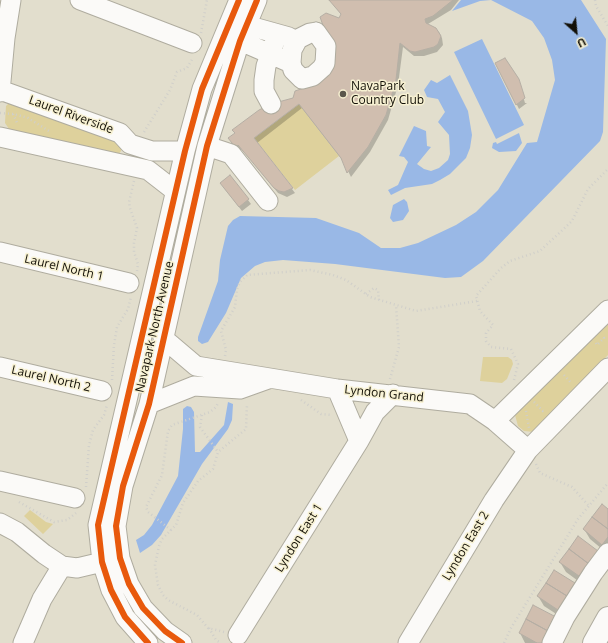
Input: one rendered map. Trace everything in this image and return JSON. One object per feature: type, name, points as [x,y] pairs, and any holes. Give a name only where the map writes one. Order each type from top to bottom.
[{"type":"main road","points":[[594,643],[608,618]]},
{"type":"street","name":"Laurel Riverside","points":[[11,0],[5,38],[0,91],[120,133],[130,144],[152,151],[185,151]]},
{"type":"street","points":[[80,0],[195,44]]},
{"type":"street","name":"Navapark North Avenue","points":[[148,643],[125,617],[110,590],[111,560],[123,486],[150,404],[163,338],[207,146],[236,33],[239,0]]},
{"type":"street","name":"Navapark North Avenue","points":[[236,33],[257,0]]},
{"type":"street","points":[[316,32],[326,46],[325,62],[313,76],[302,80],[293,70],[291,63],[292,50],[298,39],[310,33],[316,32]]},
{"type":"street","points":[[236,33],[278,35],[298,39]]},
{"type":"street","points":[[236,33],[271,54],[291,63]]},
{"type":"street","points":[[0,523],[17,532],[44,554],[62,566],[77,568],[111,560],[98,525],[175,191],[202,89],[236,33]]},
{"type":"street","points":[[270,104],[264,91],[264,80],[266,66],[278,35]]},
{"type":"street","points":[[0,137],[148,170],[175,191]]},
{"type":"street","points":[[125,166],[130,144]]},
{"type":"street","points":[[207,146],[231,154],[268,201]]},
{"type":"street","name":"Laurel North 1","points":[[0,252],[132,284]]},
{"type":"street","points":[[495,421],[526,402],[608,310]]},
{"type":"street","points":[[163,338],[196,366],[194,386]]},
{"type":"street","name":"Lyndon Grand","points":[[196,366],[337,389],[470,404],[530,448]]},
{"type":"street","name":"Laurel North 2","points":[[0,367],[107,392]]},
{"type":"street","name":"Lyndon East 2","points":[[408,643],[494,500],[530,448],[573,389],[608,368]]},
{"type":"street","name":"Lyndon Grand","points":[[150,404],[194,386],[240,389],[269,378]]},
{"type":"street","points":[[337,389],[360,442]]},
{"type":"street","name":"Lyndon East 1","points":[[238,635],[360,442],[375,412],[392,394]]},
{"type":"street","points":[[0,481],[80,499]]},
{"type":"street","points":[[552,643],[565,617],[593,573],[608,553]]},
{"type":"street","name":"Navapark North Avenue","points":[[111,560],[129,584],[143,608],[165,631],[182,643]]},
{"type":"street","points":[[23,643],[42,599],[62,566]]},
{"type":"path","points":[[130,144],[135,129],[144,132],[150,124],[170,90],[177,72],[187,68],[191,63],[195,44],[204,25],[207,0]]},
{"type":"path","points":[[595,0],[596,6],[608,26]]},
{"type":"path","points":[[0,113],[13,114],[28,118],[50,131]]},
{"type":"path","points":[[17,501],[48,520],[54,522],[67,520],[80,499],[87,482],[89,445],[94,430],[104,415],[107,392],[114,373],[114,345],[117,327],[128,308],[132,284],[138,264],[134,252],[137,228],[129,202],[134,181],[122,178],[125,166]]},
{"type":"path","points":[[588,505],[572,487],[540,474],[530,448],[526,402],[514,382],[518,364],[511,349],[491,347],[486,340],[486,333],[493,325],[480,311],[476,296],[501,268],[510,261],[540,250],[572,221],[588,189],[608,169]]},
{"type":"path","points":[[224,360],[226,350],[221,331],[236,307],[237,289],[240,282],[247,275],[310,270],[333,275],[346,280],[366,294],[379,300],[416,311],[477,301]]},
{"type":"path","points":[[366,294],[374,288],[378,290],[379,300]]},
{"type":"path","points":[[392,394],[390,380],[399,348],[396,305]]},
{"type":"path","points":[[590,345],[594,341],[598,344],[604,338],[601,334]]},
{"type":"path","points":[[569,370],[563,376],[573,389]]},
{"type":"path","points":[[300,399],[321,414],[331,415],[347,412]]},
{"type":"path","points":[[221,643],[216,640],[197,615],[168,600],[158,585],[155,565],[158,546],[162,539],[176,525],[183,503],[198,481],[213,469],[218,452],[246,429],[246,404],[252,400]]},
{"type":"path","points":[[526,402],[533,401],[543,411],[549,406]]},
{"type":"path","points":[[202,415],[200,427],[218,452]]},
{"type":"path","points":[[171,530],[152,516],[146,507],[162,475],[168,431],[172,425],[198,417]]},
{"type":"path","points":[[504,643],[538,582],[588,505],[608,483]]},
{"type":"path","points":[[208,628],[238,635]]},
{"type":"shaded area","points":[[10,102],[118,141],[121,146],[121,151],[118,155],[11,132],[5,123],[6,106]]},
{"type":"shaded area","points":[[299,104],[339,156],[295,190],[254,138]]},
{"type":"shaded area","points":[[608,320],[608,355],[534,432],[524,431],[518,426],[515,415],[520,407]]},
{"type":"shaded area","points":[[483,357],[508,357],[512,360],[513,364],[507,379],[502,383],[480,381]]},
{"type":"shaded area","points":[[30,510],[46,522],[53,524],[43,534],[24,516]]},
{"type":"water","points":[[461,0],[491,0],[480,1],[452,11]]},
{"type":"water","points":[[491,0],[581,0],[606,39],[603,132],[600,141],[483,261],[461,277],[445,278],[335,264],[283,260],[265,262],[255,266],[241,278],[226,313],[208,342],[202,344],[198,341],[198,337],[218,281],[220,260],[228,226],[233,220],[240,216],[316,218],[359,233],[381,248],[400,248],[418,243],[456,225],[476,212],[498,190],[527,143],[537,142],[555,80],[552,60],[544,38],[532,21]]},
{"type":"water","points":[[482,39],[524,125],[496,139],[454,52]]},
{"type":"water","points":[[450,75],[468,111],[472,135],[470,148],[466,158],[450,174],[432,184],[405,188],[391,195],[388,190],[398,185],[408,162],[404,157],[399,156],[414,126],[426,131],[427,146],[431,147],[417,164],[424,169],[431,171],[439,168],[448,160],[450,154],[449,135],[438,122],[445,112],[438,99],[427,97],[424,90],[431,80],[437,83]]},
{"type":"water","points":[[519,133],[522,143],[516,151],[499,152],[492,148],[493,143],[496,142],[497,144]]},
{"type":"water","points":[[404,199],[407,202],[409,211],[403,220],[393,222],[390,218],[393,205]]},
{"type":"water","points":[[228,402],[233,404],[232,420],[228,429],[202,464],[161,535],[152,545],[140,553],[136,540],[144,535],[152,525],[178,476],[183,429],[183,409],[187,406],[191,407],[194,412],[195,452],[200,452],[224,425]]},
{"type":"building","name":"NavaPark Country Club","points":[[329,0],[453,0],[433,16],[425,19],[426,23],[436,28],[441,36],[438,44],[434,47],[415,52],[410,51],[400,43],[396,80],[386,115],[368,147],[347,173],[341,158],[299,104],[254,138],[293,188],[284,192],[279,191],[274,188],[238,145],[236,148],[228,138],[235,133],[232,130],[259,110],[271,104],[293,98],[295,91],[310,86],[325,31],[320,17],[326,13],[339,18],[341,14]]},
{"type":"building","points":[[505,58],[519,79],[525,98],[516,105],[495,63]]},
{"type":"building","points":[[230,175],[249,199],[239,207],[220,183]]},
{"type":"building","points":[[602,504],[608,509],[608,529],[592,517]]},
{"type":"building","points":[[592,517],[608,529],[608,537],[602,545],[583,529]]},
{"type":"building","points":[[578,536],[598,551],[589,564],[569,549]]},
{"type":"building","points":[[569,549],[589,564],[579,576],[559,562]]},
{"type":"building","points":[[554,570],[575,583],[567,596],[546,583]]},
{"type":"building","points":[[546,583],[567,596],[558,610],[537,596]]},
{"type":"building","points":[[533,605],[556,617],[548,631],[526,619]]},
{"type":"building","points":[[526,619],[548,631],[542,643],[537,643],[519,633]]},
{"type":"cycle path","points":[[148,643],[125,617],[111,590],[102,562],[98,525],[185,151],[202,89],[239,0]]},
{"type":"cycle path","points":[[182,643],[165,631],[143,608],[129,584],[120,558],[116,526],[123,486],[149,404],[207,146],[240,41],[257,0]]},
{"type":"place","name":"NavaPark Country Club","points":[[343,94]]}]
